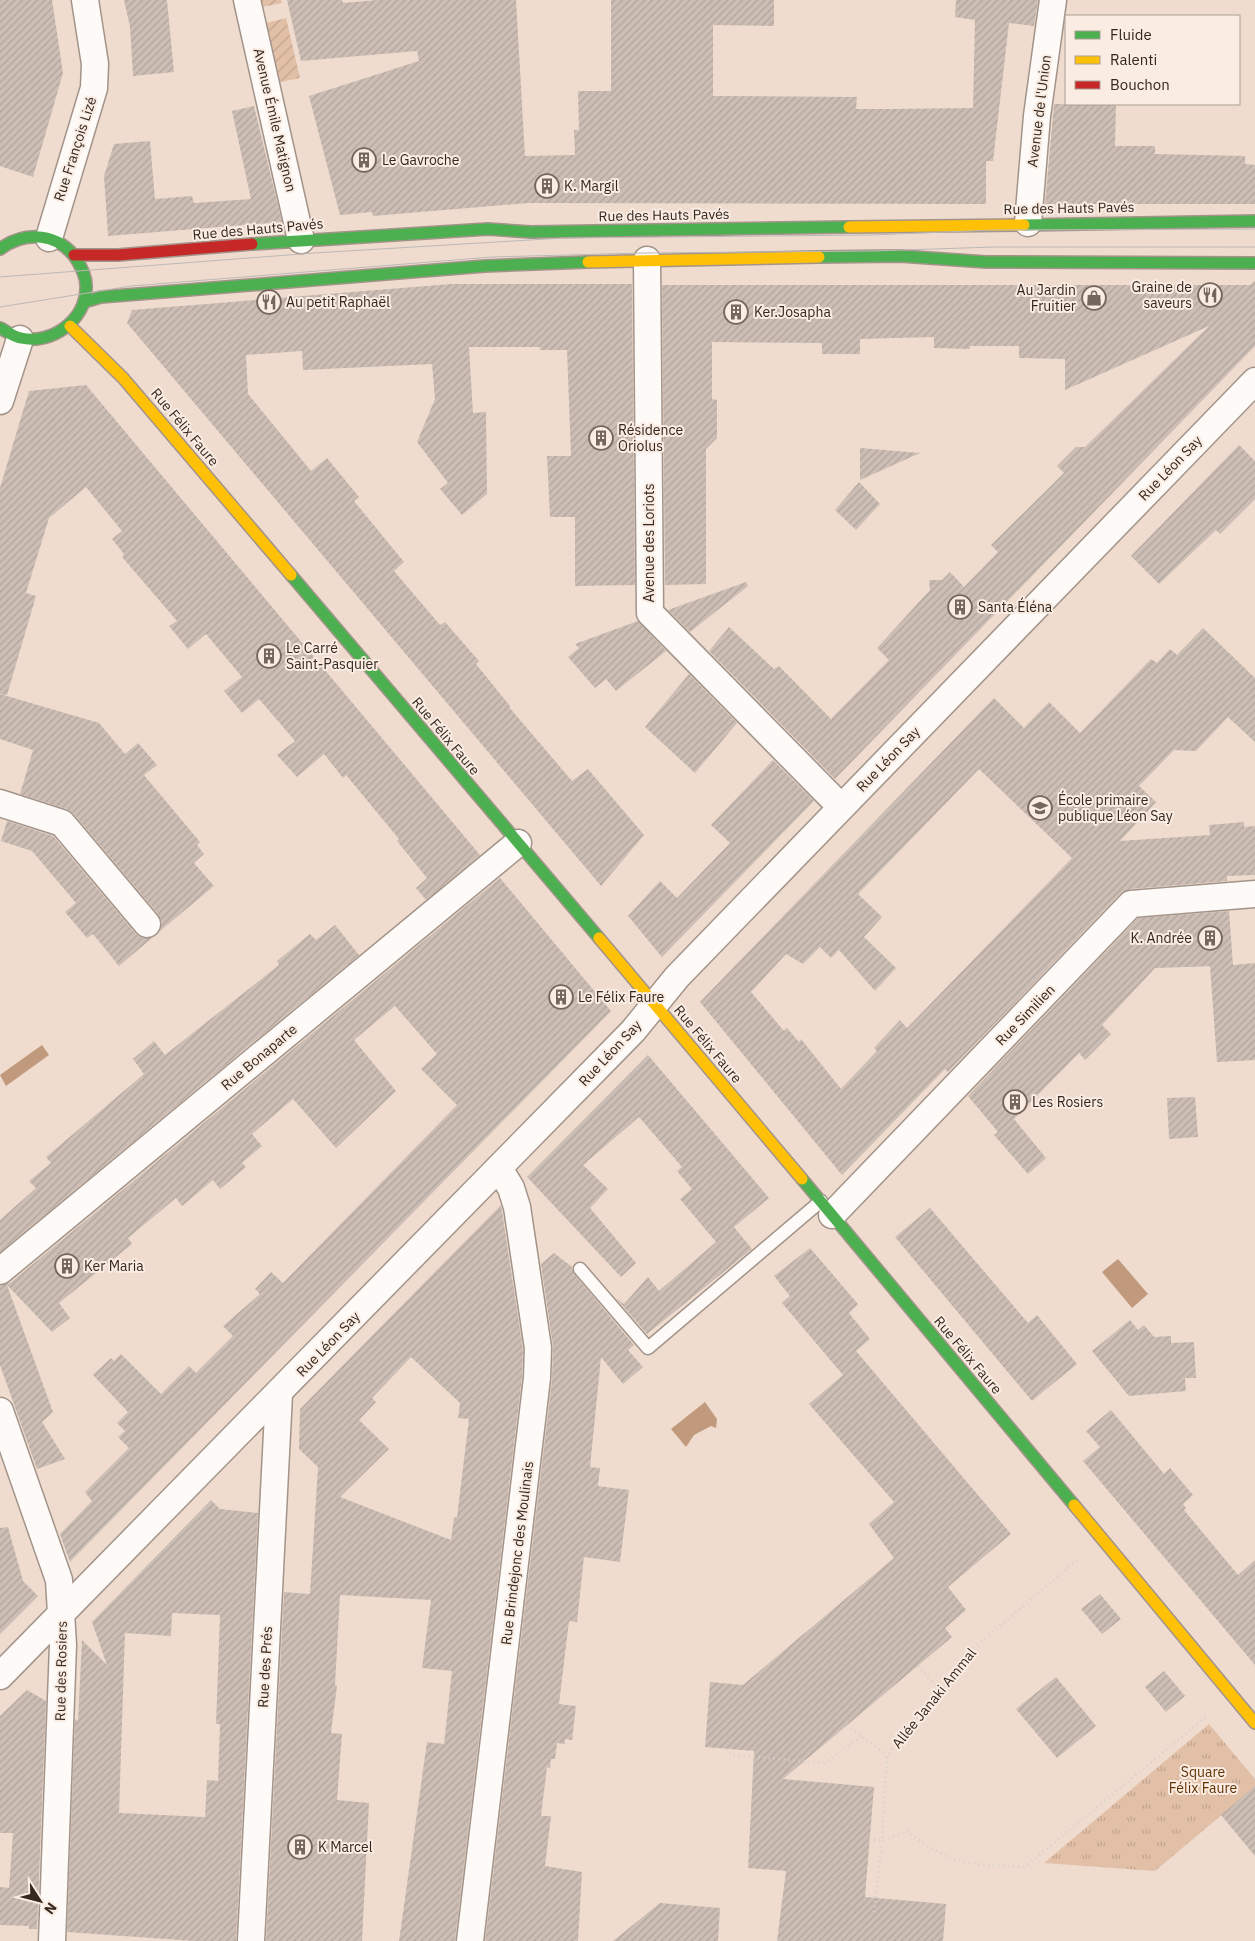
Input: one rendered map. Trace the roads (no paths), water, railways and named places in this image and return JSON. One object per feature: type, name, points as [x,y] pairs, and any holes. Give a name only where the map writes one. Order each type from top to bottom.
[{"type":"street","name":"Rue François Lizé","points":[[49,238],[94,88],[95,64],[84,0]]},
{"type":"street","name":"Avenue Émile Matignon","points":[[247,0],[302,240]]},
{"type":"street","name":"Avenue de l'Union","points":[[1028,223],[1036,125],[1052,0]]},
{"type":"street","name":"Rue des Hauts Pavés","points":[[74,255],[118,255],[302,240],[488,229],[531,232],[1255,220]]},
{"type":"street","points":[[0,401],[10,333],[47,338],[70,326],[81,311],[84,302],[85,278],[74,255],[58,242],[49,238],[29,236],[3,239]]},
{"type":"street","points":[[84,302],[102,297],[346,276],[485,266],[647,260],[900,256],[986,262],[1255,263]]},
{"type":"street","name":"Avenue des Loriots","points":[[647,260],[650,613],[841,807]]},
{"type":"street","name":"Rue Félix Faure","points":[[70,326],[123,378],[518,843],[826,1208],[1255,1723]]},
{"type":"street","name":"Rue Léon Say","points":[[0,1676],[279,1394],[633,1031],[676,977],[1255,381]]},
{"type":"street","points":[[0,802],[62,823],[147,924]]},
{"type":"street","name":"Rue Bonaparte","points":[[0,1272],[518,843]]},
{"type":"street","name":"Rue Similien","points":[[826,1208],[1131,904],[1255,894]]},
{"type":"street","name":"Rue Brindejonc des Moulinais","points":[[470,1941],[537,1378],[538,1348],[517,1207],[511,1188],[499,1168]]},
{"type":"street","name":"Rue des Prés","points":[[251,1941],[279,1394]]},
{"type":"street","name":"Rue des Rosiers","points":[[0,1411],[59,1580],[63,1645],[52,1941]]},
{"type":"lane","points":[[580,1269],[648,1348],[826,1208]]},
{"type":"tram line","points":[[0,277],[314,253],[563,238],[871,235],[994,230],[1255,229]]},
{"type":"tram line","points":[[0,307],[131,286],[492,257],[642,253],[872,251],[994,247],[1255,247]]},
{"type":"place","name":"Le Gavroche","points":[[364,160]]},
{"type":"place","name":"K. Margil","points":[[547,186]]},
{"type":"place","name":"Graine de saveurs","points":[[1210,295]]},
{"type":"place","name":"Au Jardin Fruitier","points":[[1094,298]]},
{"type":"place","name":"Au petit Raphaël","points":[[269,302]]},
{"type":"place","name":"Ker.Josapha","points":[[736,312]]},
{"type":"place","name":"Résidence Oriolus","points":[[601,438]]},
{"type":"place","name":"Santa Éléna","points":[[960,607]]},
{"type":"place","name":"Le Carré Saint-Pasquier","points":[[269,656]]},
{"type":"place","name":"École primaire publique Léon Say","points":[[1040,808]]},
{"type":"place","name":"K. Andrée","points":[[1210,938]]},
{"type":"place","name":"Le Félix Faure","points":[[561,997]]},
{"type":"place","name":"Les Rosiers","points":[[1015,1102]]},
{"type":"place","name":"Ker Maria","points":[[67,1266]]},
{"type":"place","name":"K Marcel","points":[[300,1847]]},
{"type":"park label","name":"Square Félix Faure","points":[[1203,1780]]}]
